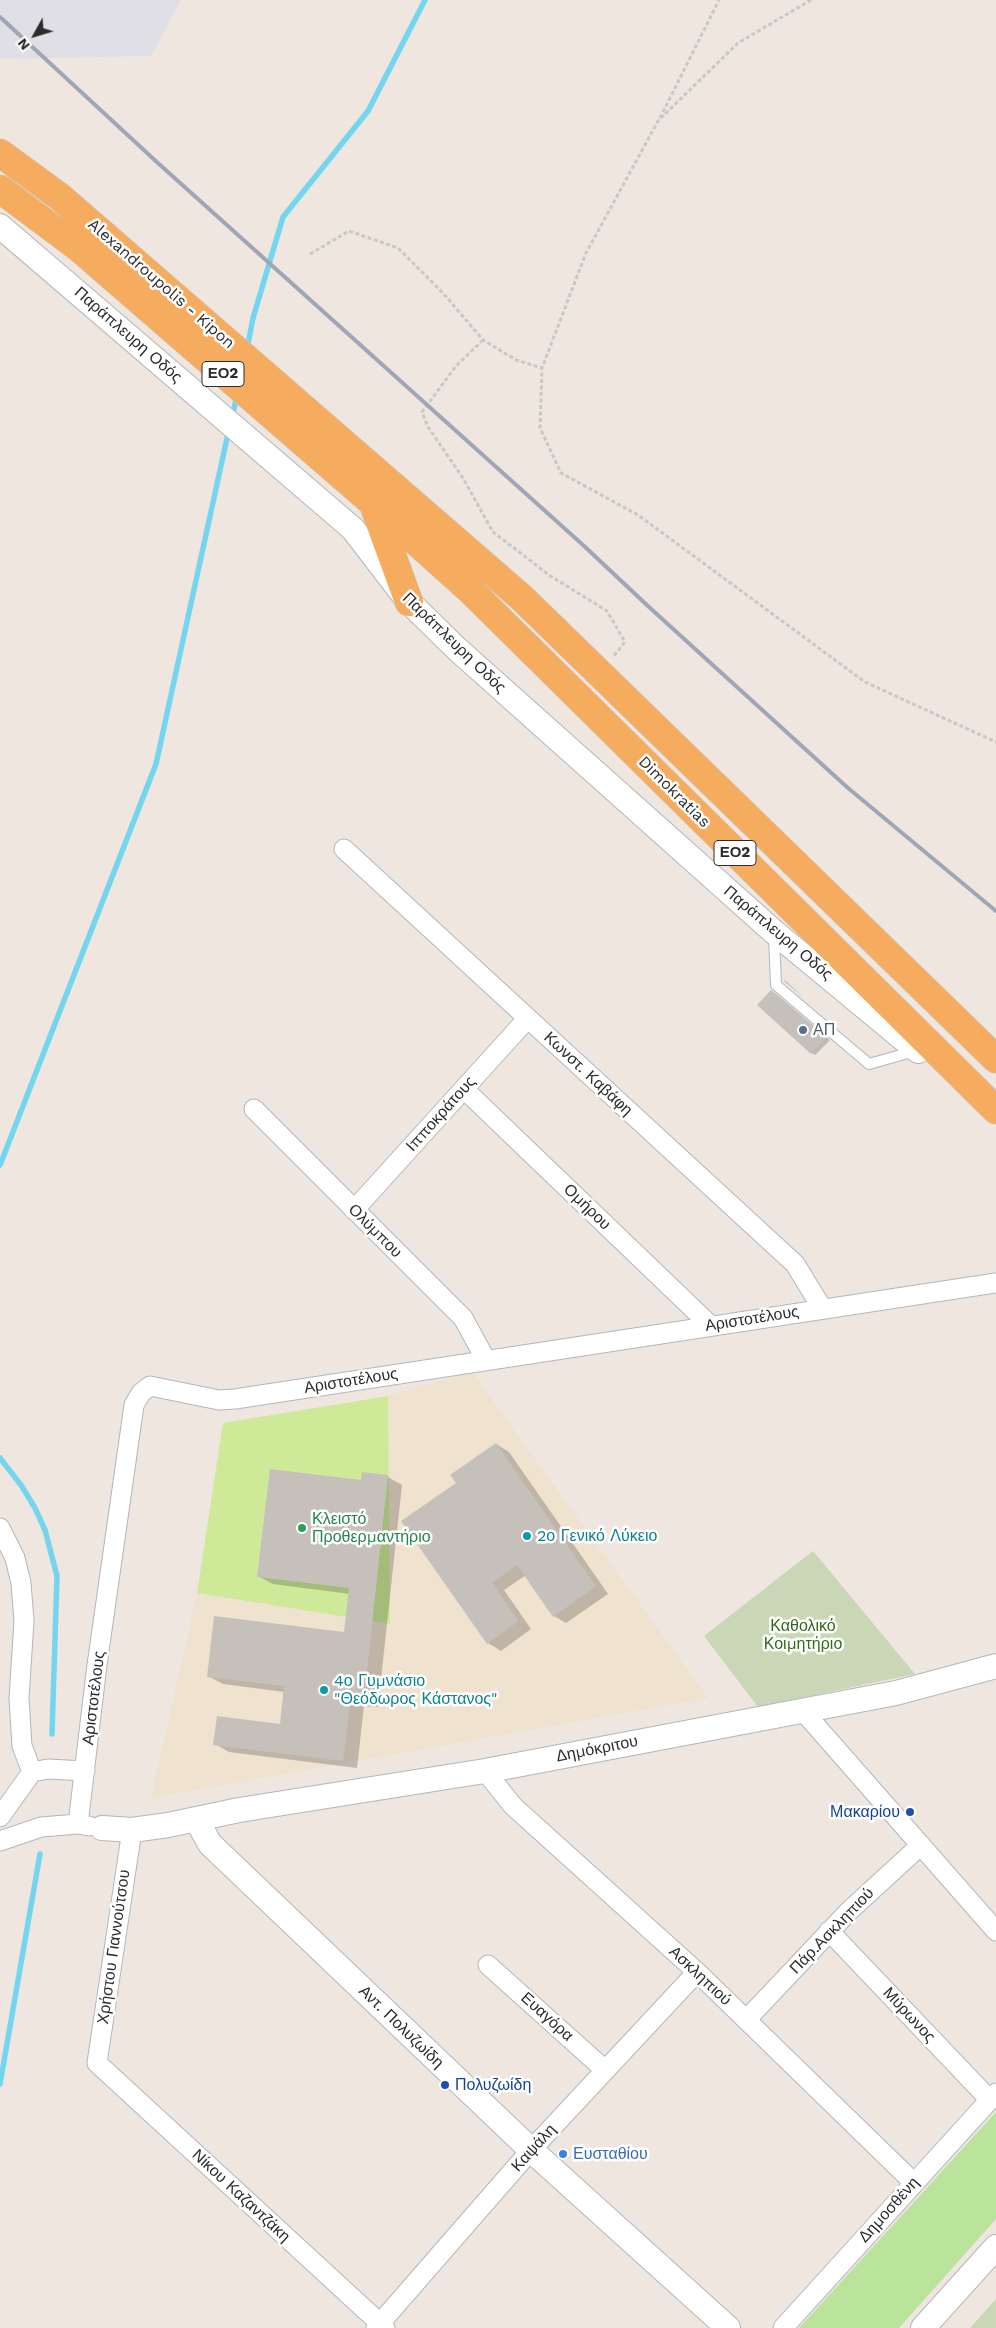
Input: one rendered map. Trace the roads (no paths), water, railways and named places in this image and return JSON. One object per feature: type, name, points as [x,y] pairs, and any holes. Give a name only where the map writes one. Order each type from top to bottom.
[{"type":"highway","name":"Alexandroupolis - Kipon","points":[[0,153],[60,197],[386,478]]},
{"type":"highway","name":"Alexandroupolis - Kipon","points":[[0,189],[79,248],[371,501]]},
{"type":"highway","name":"Dimokratias","points":[[386,478],[522,598],[996,1059]]},
{"type":"highway","name":"Dimokratias","points":[[371,501],[494,614],[991,1105]]},
{"type":"highway","points":[[371,501],[409,602]]},
{"type":"highway","points":[[918,1051],[991,1105]]},
{"type":"street","name":"Παράπλευρη Οδός","points":[[0,226],[362,537],[376,561],[409,602],[457,649],[774,932],[918,1051]]},
{"type":"street","name":"Κωνστ. Καβάφη","points":[[344,849],[795,1264],[822,1308]]},
{"type":"street","name":"Ιπποκράτους","points":[[354,1210],[528,1018]]},
{"type":"street","name":"Ομήρου","points":[[464,1089],[711,1326]]},
{"type":"street","name":"Ολύμπου","points":[[254,1109],[463,1318],[486,1360]]},
{"type":"street","name":"Αριστοτέλους","points":[[78,1824],[97,1665],[134,1405],[141,1393],[150,1386],[219,1400],[235,1399],[822,1308],[996,1283]]},
{"type":"street","points":[[0,1528],[15,1558],[21,1583],[24,1620],[19,1698],[22,1746],[32,1772]]},
{"type":"street","name":"Δημόκριτου","points":[[196,1819],[484,1771],[896,1693],[996,1666]]},
{"type":"street","points":[[802,1710],[995,1927]]},
{"type":"street","points":[[0,1817],[32,1772],[48,1769],[85,1771]]},
{"type":"street","name":"Ασκληπιού","points":[[484,1771],[513,1806],[697,1972],[914,2183]]},
{"type":"street","points":[[0,1841],[40,1827],[78,1824],[132,1830],[196,1819]]},
{"type":"street","name":"Αντ. Πολυζωίδη","points":[[196,1819],[210,1844],[531,2150],[728,2328]]},
{"type":"street","name":"Χρήστου Γιαννούτσου","points":[[97,2063],[132,1830]]},
{"type":"street","name":"Πάρ.Ασκληπιού","points":[[746,2020],[865,1895],[921,1846]]},
{"type":"street","name":"Μύρωνος","points":[[829,1931],[993,2096]]},
{"type":"street","name":"Ευαγόρα","points":[[488,1965],[606,2070]]},
{"type":"street","name":"Καψάλη","points":[[380,2327],[531,2150],[697,1972]]},
{"type":"street","name":"Νίκου Καζαντζάκη","points":[[97,2063],[380,2327]]},
{"type":"street","name":"Δημοσθένη","points":[[783,2328],[993,2096]]},
{"type":"street","points":[[923,2328],[996,2247]]},
{"type":"lane","points":[[774,932],[776,984],[869,1064],[918,1051]]},
{"type":"waterway","points":[[247,349],[253,318],[283,217],[368,111],[425,0]]},
{"type":"waterway","points":[[232,418],[237,395]]},
{"type":"waterway","points":[[0,1165],[156,764],[229,429]]},
{"type":"waterway","points":[[0,1458],[21,1485],[35,1508],[45,1530],[57,1576],[52,1734]]},
{"type":"waterway","points":[[0,2084],[40,1854]]},
{"type":"railway","points":[[0,17],[159,164],[583,545],[848,788],[996,911]]},
{"type":"place","name":"ΑΠ","points":[[803,1030]]},
{"type":"place","name":"Κλειστό Προθερμαντήριο","points":[[302,1528]]},
{"type":"place","name":"2ο Γενικό Λύκειο","points":[[527,1536]]},
{"type":"place","name":"4ο Γυμνάσιο \"Θεόδωρος Κάστανος\"","points":[[324,1690]]},
{"type":"place","name":"Μακαρίου","points":[[910,1812]]},
{"type":"place","name":"Πολυζωίδη","points":[[445,2085]]},
{"type":"place","name":"Ευσταθίου","points":[[563,2154]]},
{"type":"park label","name":"Καθολικό Κοιμητήριο","points":[[803,1635]]}]
